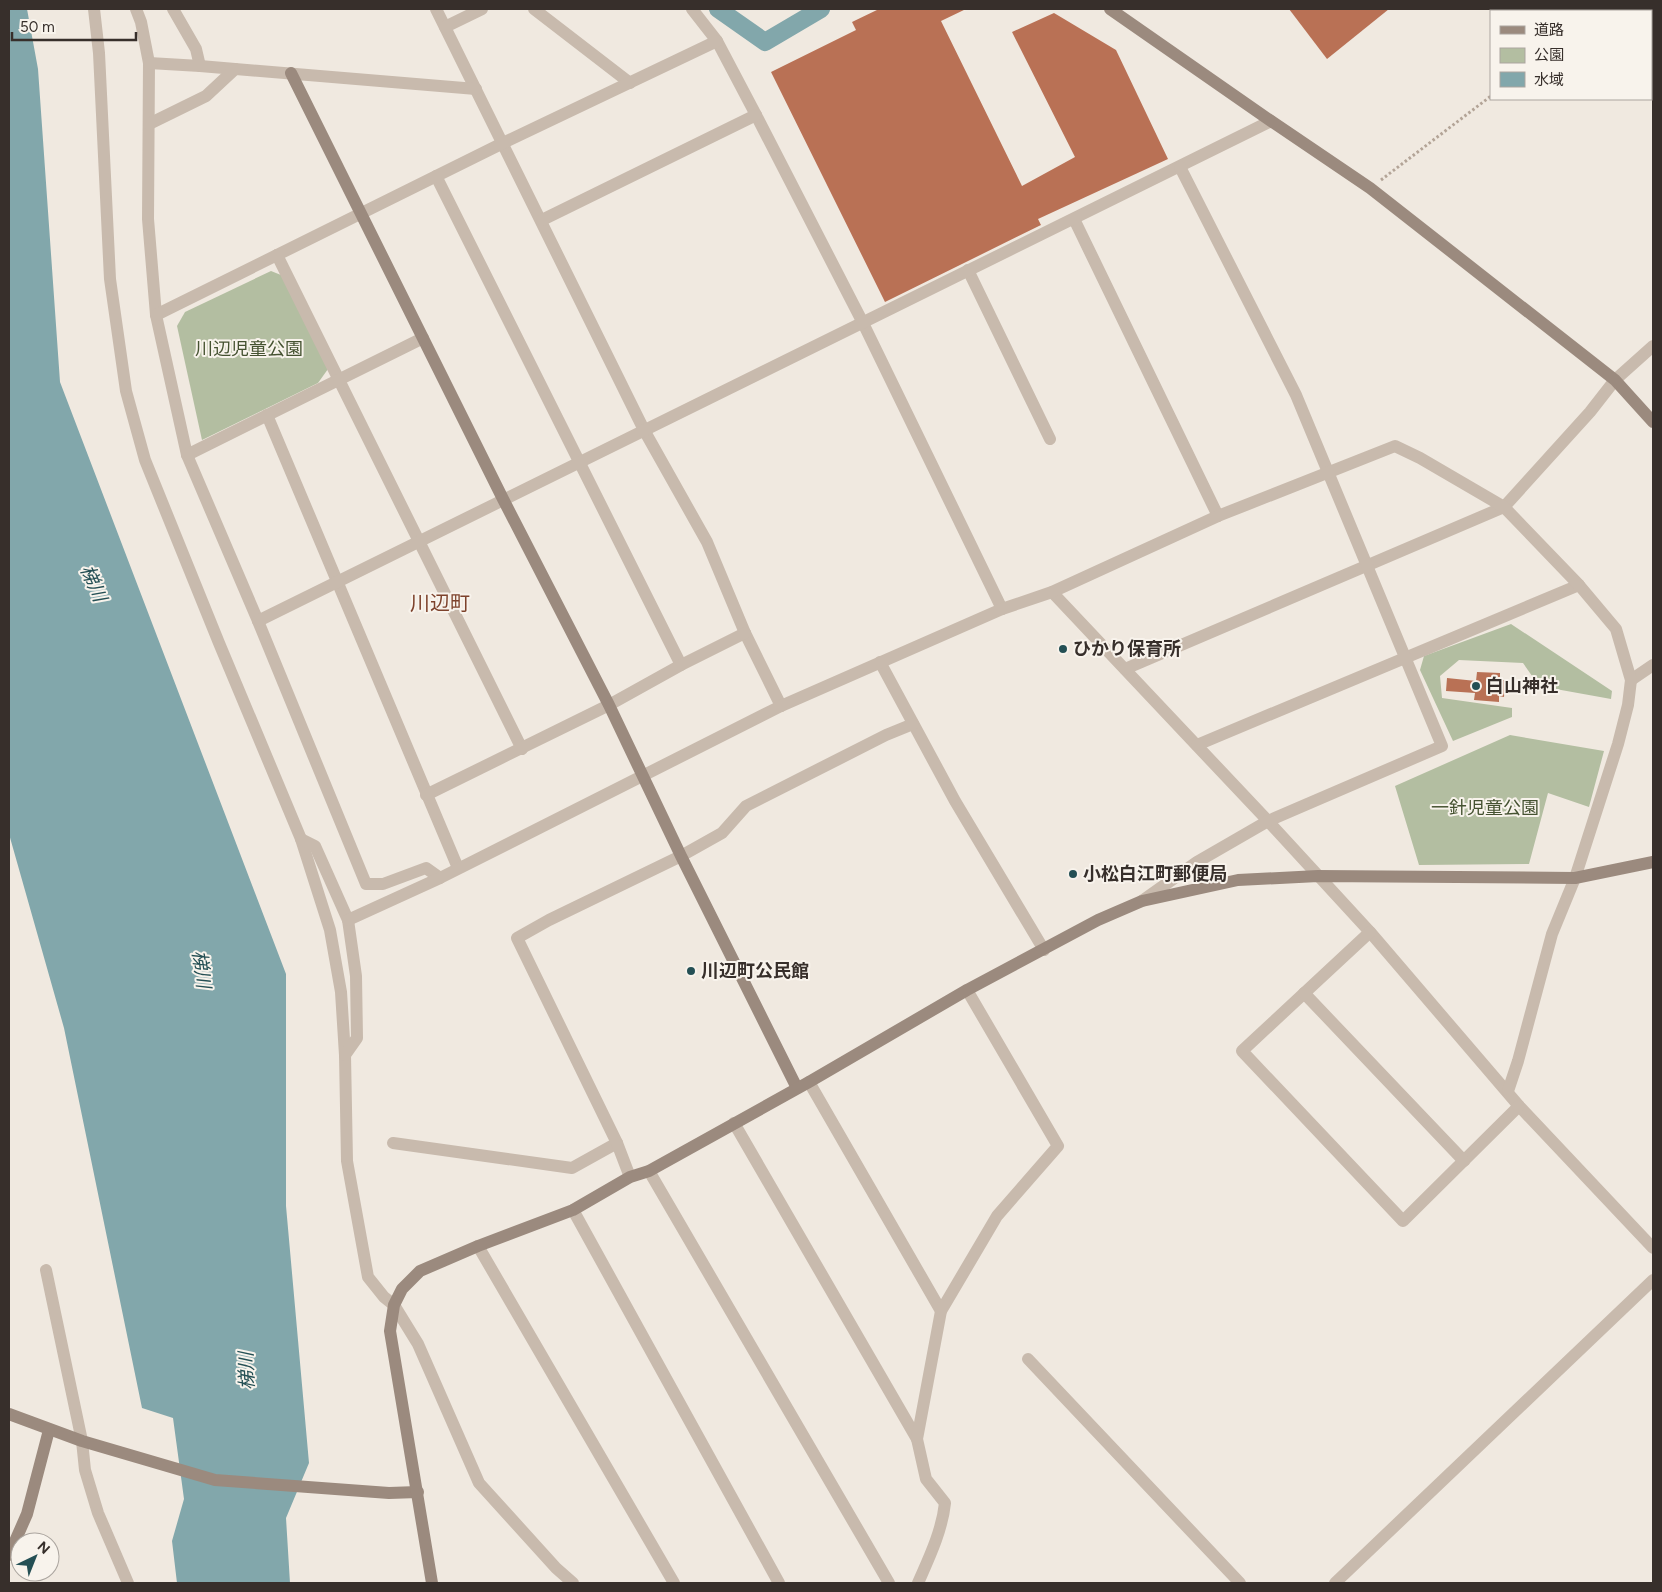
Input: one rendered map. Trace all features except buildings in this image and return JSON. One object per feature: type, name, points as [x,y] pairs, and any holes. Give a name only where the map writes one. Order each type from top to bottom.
[{"type":"street","points":[[94,9],[99,53],[110,279],[126,391],[146,460],[301,839],[330,930],[341,992],[346,1055],[347,1161],[368,1277],[384,1297],[394,1305],[418,1344],[479,1483],[556,1568],[573,1583]]},
{"type":"street","points":[[136,9],[142,22],[149,63],[148,219],[156,315],[187,455],[258,621],[366,884],[383,884],[426,868],[440,878]]},
{"type":"street","points":[[173,9],[196,49],[200,66]]},
{"type":"street","points":[[436,9],[542,220],[644,430],[707,542],[746,633],[781,706]]},
{"type":"street","points":[[445,27],[482,9]]},
{"type":"street","points":[[534,9],[630,82]]},
{"type":"street","points":[[692,9],[717,41],[756,115],[863,323],[1002,609]]},
{"type":"street","points":[[1110,9],[1271,122],[1370,188],[1614,380],[1653,422]]},
{"type":"street","points":[[156,315],[503,143],[717,41]]},
{"type":"street","points":[[149,63],[476,89]]},
{"type":"street","points":[[149,124],[206,96],[235,69]]},
{"type":"street","points":[[292,74],[503,499],[609,705],[681,856],[803,1085],[941,1311]]},
{"type":"street","points":[[542,220],[756,115]]},
{"type":"street","points":[[258,621],[1271,122]]},
{"type":"street","points":[[1142,902],[1197,862],[1268,821],[1442,746],[1296,395],[1180,168]]},
{"type":"street","points":[[436,176],[681,665]]},
{"type":"street","points":[[1074,219],[1218,516]]},
{"type":"street","points":[[277,255],[522,749]]},
{"type":"street","points":[[968,270],[1050,440]]},
{"type":"street","points":[[187,455],[423,338]]},
{"type":"street","points":[[1125,669],[1504,507],[1590,412],[1614,380],[1653,346]]},
{"type":"street","points":[[267,416],[458,868]]},
{"type":"street","points":[[348,920],[440,878],[781,706],[1002,609],[1052,592],[1218,516],[1395,446],[1420,458],[1504,507],[1579,586],[1616,629],[1631,680],[1628,705],[1618,744],[1575,878],[1552,934],[1508,1092]]},
{"type":"street","points":[[1197,745],[1579,586]]},
{"type":"street","points":[[1052,592],[1370,932],[1519,1106],[1653,1248]]},
{"type":"street","points":[[426,794],[522,749],[746,633]]},
{"type":"street","points":[[880,662],[955,801],[1044,950]]},
{"type":"street","points":[[1631,680],[1653,665]]},
{"type":"street","points":[[630,1177],[617,1143],[517,938],[549,920],[681,856],[722,833],[746,806],[886,735],[913,724]]},
{"type":"street","points":[[301,839],[315,846],[348,920],[356,976],[357,1038],[346,1055]]},
{"type":"street","points":[[432,1583],[390,1331],[394,1305],[402,1289],[420,1270],[573,1210],[630,1177],[649,1171],[967,990],[1098,920],[1142,902],[1238,880],[1318,876],[1575,878],[1653,862]]},
{"type":"street","points":[[1370,932],[1242,1051],[1402,1221],[1519,1106]]},
{"type":"street","points":[[916,1440],[941,1311],[997,1216],[1058,1146],[967,990]]},
{"type":"street","points":[[1304,993],[1464,1161]]},
{"type":"street","points":[[734,1123],[916,1440],[926,1479],[945,1503],[944,1516],[929,1559],[918,1583]]},
{"type":"street","points":[[393,1143],[572,1168],[617,1143]]},
{"type":"street","points":[[649,1171],[889,1583]]},
{"type":"street","points":[[573,1210],[779,1583]]},
{"type":"street","points":[[478,1246],[674,1583]]},
{"type":"street","points":[[46,1270],[82,1441],[85,1470],[98,1513],[128,1583]]},
{"type":"street","points":[[1335,1583],[1653,1280]]},
{"type":"street","points":[[1028,1359],[1240,1583]]},
{"type":"street","points":[[9,1414],[82,1441],[215,1480],[389,1492],[418,1492]]},
{"type":"street","points":[[9,1555],[27,1514],[49,1430]]},
{"type":"path","points":[[1370,188],[1490,97]]},
{"type":"green space","name":"川辺児童公園","points":[[271,271],[281,275],[328,369],[318,383],[202,440],[177,326],[185,312]]},
{"type":"green space","points":[[1511,624],[1612,691],[1611,699],[1539,686],[1523,663],[1459,660],[1440,676],[1442,698],[1512,708],[1512,717],[1453,741],[1420,670],[1424,656]]},
{"type":"green space","name":"一針児童公園","points":[[1510,735],[1604,751],[1589,807],[1548,793],[1529,864],[1419,865],[1395,786]]},
{"type":"water","name":"梯川","points":[[9,9],[27,9],[38,69],[60,382],[286,974],[286,1206],[309,1463],[286,1518],[290,1583],[177,1583],[172,1541],[184,1499],[173,1418],[142,1408],[64,1028],[9,834]]},
{"type":"waterway","points":[[718,9],[765,42],[821,9]]},
{"type":"place","name":"ひかり保育所","points":[[1063,649]]},
{"type":"place","name":"白山神社","points":[[1476,686]]},
{"type":"place","name":"小松白江町郵便局","points":[[1073,874]]},
{"type":"place","name":"川辺町公民館","points":[[691,971]]},
{"type":"district","name":"川辺町","points":[[440,603]]}]
